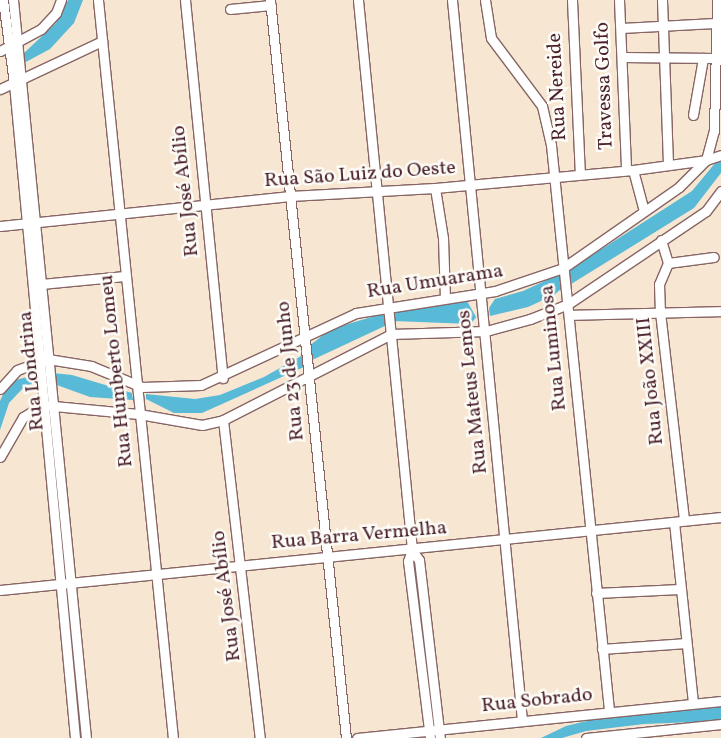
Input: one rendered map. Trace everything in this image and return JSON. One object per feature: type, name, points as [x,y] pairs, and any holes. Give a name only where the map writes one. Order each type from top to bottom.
[{"type":"street","name":"Rua Londrina","points":[[4,0],[30,223],[41,284],[48,359],[48,406],[66,582],[86,738]]},
{"type":"street","name":"Rua Londrina","points":[[13,0],[22,78],[38,361],[48,406]]},
{"type":"street","points":[[0,51],[19,42],[52,18],[61,0]]},
{"type":"street","name":"Rua Humberto Lomeu","points":[[98,0],[124,276],[173,738]]},
{"type":"street","name":"Rua José Abílio","points":[[185,0],[223,378]]},
{"type":"street","points":[[358,0],[412,550],[408,562],[430,734]]},
{"type":"street","name":"Rua Mateus Lemos","points":[[452,0],[480,294],[486,331],[522,720]]},
{"type":"street","name":"Rua Luminosa","points":[[485,0],[491,38],[544,112],[556,176],[563,268],[570,315],[589,532],[609,710]]},
{"type":"street","name":"Rua Nereide","points":[[572,0],[580,172]]},
{"type":"street","name":"Travessa Golfo","points":[[619,0],[629,170],[644,211]]},
{"type":"street","points":[[662,0],[668,164]]},
{"type":"street","name":"Rua Umuarama","points":[[0,389],[17,370],[48,359],[91,366],[142,387],[200,385],[223,378],[356,313],[445,297],[480,294],[518,286],[563,268],[690,179],[706,160],[714,131],[714,58],[717,0]]},
{"type":"street","points":[[230,9],[271,3]]},
{"type":"street","name":"Rua 23 de Junho","points":[[271,3],[346,738]]},
{"type":"street","points":[[620,28],[715,23]]},
{"type":"street","points":[[0,89],[14,84],[22,78],[102,40]]},
{"type":"street","points":[[622,57],[714,58]]},
{"type":"street","points":[[694,115],[703,58]]},
{"type":"street","name":"Rua São Luiz do Oeste","points":[[0,226],[206,207],[290,196],[435,188],[580,172],[629,170],[706,160],[721,155]]},
{"type":"street","points":[[435,188],[443,238],[445,297]]},
{"type":"street","points":[[0,457],[22,416],[48,406],[139,414],[202,425],[223,420],[391,334],[486,331],[568,304],[660,240],[706,211],[721,191]]},
{"type":"street","points":[[660,240],[668,263],[714,257]]},
{"type":"street","name":"Rua João XXIII","points":[[668,263],[659,284],[660,312],[684,520]]},
{"type":"street","points":[[41,284],[124,276]]},
{"type":"street","points":[[570,315],[721,311]]},
{"type":"street","name":"Rua José Abílio","points":[[223,420],[260,738]]},
{"type":"street","name":"Rua Barra Vermelha","points":[[0,590],[326,556],[412,550],[506,538],[589,532],[721,517]]},
{"type":"street","points":[[674,522],[693,703]]},
{"type":"street","points":[[412,550],[419,560],[440,734]]},
{"type":"street","name":"Rua Londrina","points":[[66,582],[75,738]]},
{"type":"street","points":[[596,593],[680,589]]},
{"type":"street","points":[[602,649],[686,643]]},
{"type":"street","name":"Rua Sobrado","points":[[357,738],[440,734],[522,720],[609,710],[721,701]]},
{"type":"street","name":"Rua Sobrado","points":[[586,738],[721,724]]},
{"type":"water","points":[[68,0],[83,0],[74,23],[50,49],[24,63],[23,54],[56,23]]},
{"type":"water","points":[[721,156],[721,173],[694,208],[568,286],[566,272],[692,191]]},
{"type":"water","points":[[560,274],[561,289],[554,295],[528,307],[490,316],[489,308],[495,299],[523,291]]},
{"type":"water","points":[[467,301],[476,317],[471,324],[393,321],[391,312]]},
{"type":"water","points":[[385,313],[387,325],[310,361],[309,346],[331,329]]},
{"type":"water","points":[[303,355],[304,367],[202,413],[174,413],[146,399],[146,394],[195,399],[220,395],[264,377]]},
{"type":"water","points":[[53,373],[72,375],[132,393],[133,400],[90,397],[54,384]]},
{"type":"water","points":[[38,374],[39,383],[26,385],[9,403],[0,430],[0,401],[5,390],[12,381]]},
{"type":"water","points":[[721,706],[721,721],[644,724],[586,731],[562,738],[541,738],[566,726],[599,718]]}]
